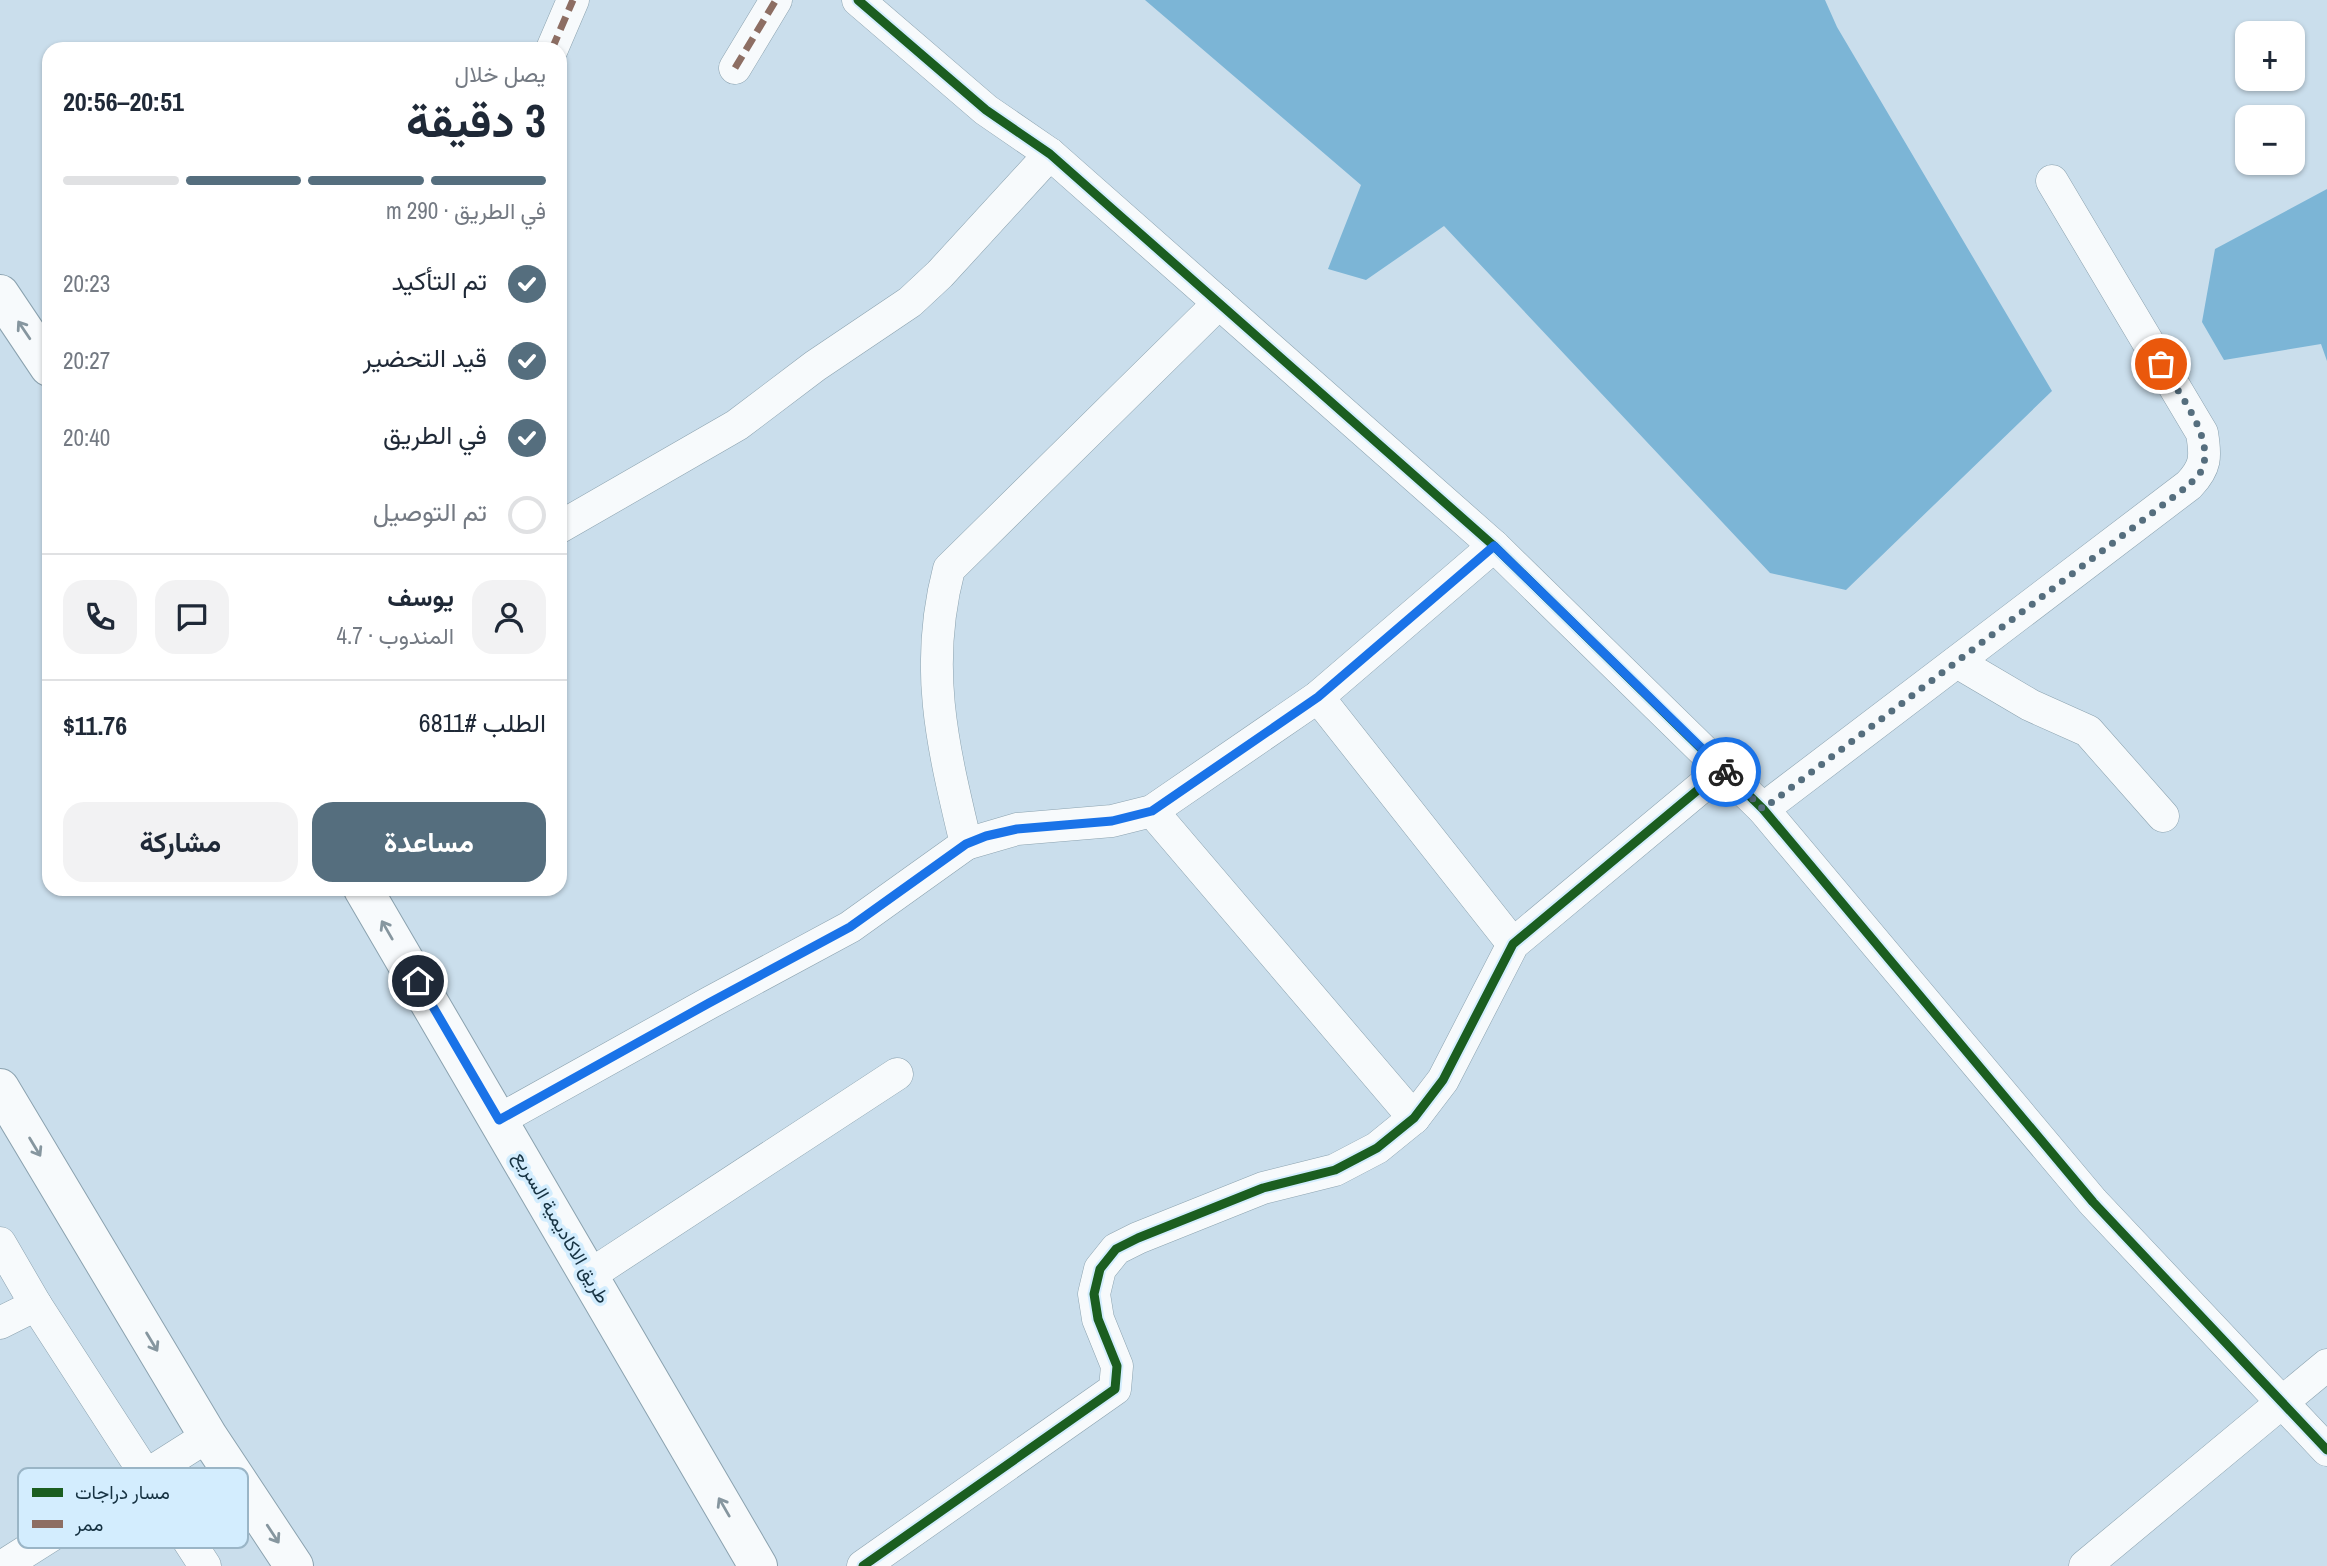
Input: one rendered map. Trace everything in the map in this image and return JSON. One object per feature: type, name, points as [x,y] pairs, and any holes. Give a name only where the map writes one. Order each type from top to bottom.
[{"type":"highway","points":[[0,294],[42,357]]},
{"type":"highway","name":"طريق الاكاديمية السريع","points":[[367,896],[758,1566]]},
{"type":"highway","points":[[0,1088],[229,1468]]},
{"type":"highway","points":[[248,1496],[294,1566]]},
{"type":"street","points":[[555,42],[573,0]]},
{"type":"street","points":[[735,68],[776,0]]},
{"type":"street","points":[[858,0],[986,110],[1050,154],[1494,546],[1723,769],[1763,809],[2093,1202],[2327,1450]]},
{"type":"street","points":[[567,523],[737,425],[815,366],[909,302],[940,274],[1050,154]]},
{"type":"street","points":[[1763,809],[2189,485],[2201,472],[2205,451],[2202,433],[2052,181]]},
{"type":"street","points":[[966,844],[942,742],[937,686],[937,631],[940,602],[949,569],[1219,303]]},
{"type":"street","points":[[499,1120],[850,927],[966,844],[1017,829],[1112,821],[1152,811],[1318,697],[1494,546]]},
{"type":"street","points":[[1957,662],[2030,705],[2088,731],[2163,816]]},
{"type":"street","points":[[1318,697],[1513,944]]},
{"type":"street","points":[[863,1566],[1115,1389],[1117,1366],[1098,1319],[1094,1294],[1100,1269],[1116,1250],[1138,1238],[1263,1188],[1335,1170],[1377,1148],[1414,1118],[1443,1080],[1513,944],[1723,769]]},
{"type":"street","points":[[1152,811],[1414,1118]]},
{"type":"street","points":[[590,1275],[897,1074]]},
{"type":"street","points":[[0,1243],[36,1305],[141,1468]]},
{"type":"street","points":[[0,1323],[36,1305]]},
{"type":"street","points":[[2085,1566],[2327,1365]]},
{"type":"street","points":[[157,1468],[208,1436]]},
{"type":"street","points":[[3,1566],[31,1548]]},
{"type":"street","points":[[193,1548],[205,1566]]},
{"type":"water","points":[[1145,0],[1825,0],[1837,27],[2052,391],[1846,590],[1770,573],[1444,226],[1366,280],[1328,269],[1361,185]]},
{"type":"water","points":[[2327,189],[2327,361],[2321,344],[2224,360],[2202,322],[2215,249]]},
{"type":"marked path","points":[[555,42],[573,0]]},
{"type":"marked path","points":[[735,68],[776,0]]},
{"type":"cycle path","points":[[858,0],[986,110],[1050,154],[1494,546],[1763,809],[2093,1202],[2327,1450]]},
{"type":"cycle path","points":[[863,1566],[1115,1389],[1117,1366],[1098,1319],[1094,1294],[1100,1269],[1116,1249],[1263,1188],[1335,1170],[1377,1148],[1414,1118],[1443,1080],[1513,944],[1723,769]]},
{"type":"way so far","points":[[1726,772],[1763,809],[2189,485],[2201,472],[2204,462],[2202,433],[2161,364]]},
{"type":"route","points":[[418,981],[499,1120],[850,927],[966,844],[1017,829],[1129,819],[1152,811],[1318,697],[1494,546],[1726,772]]}]
